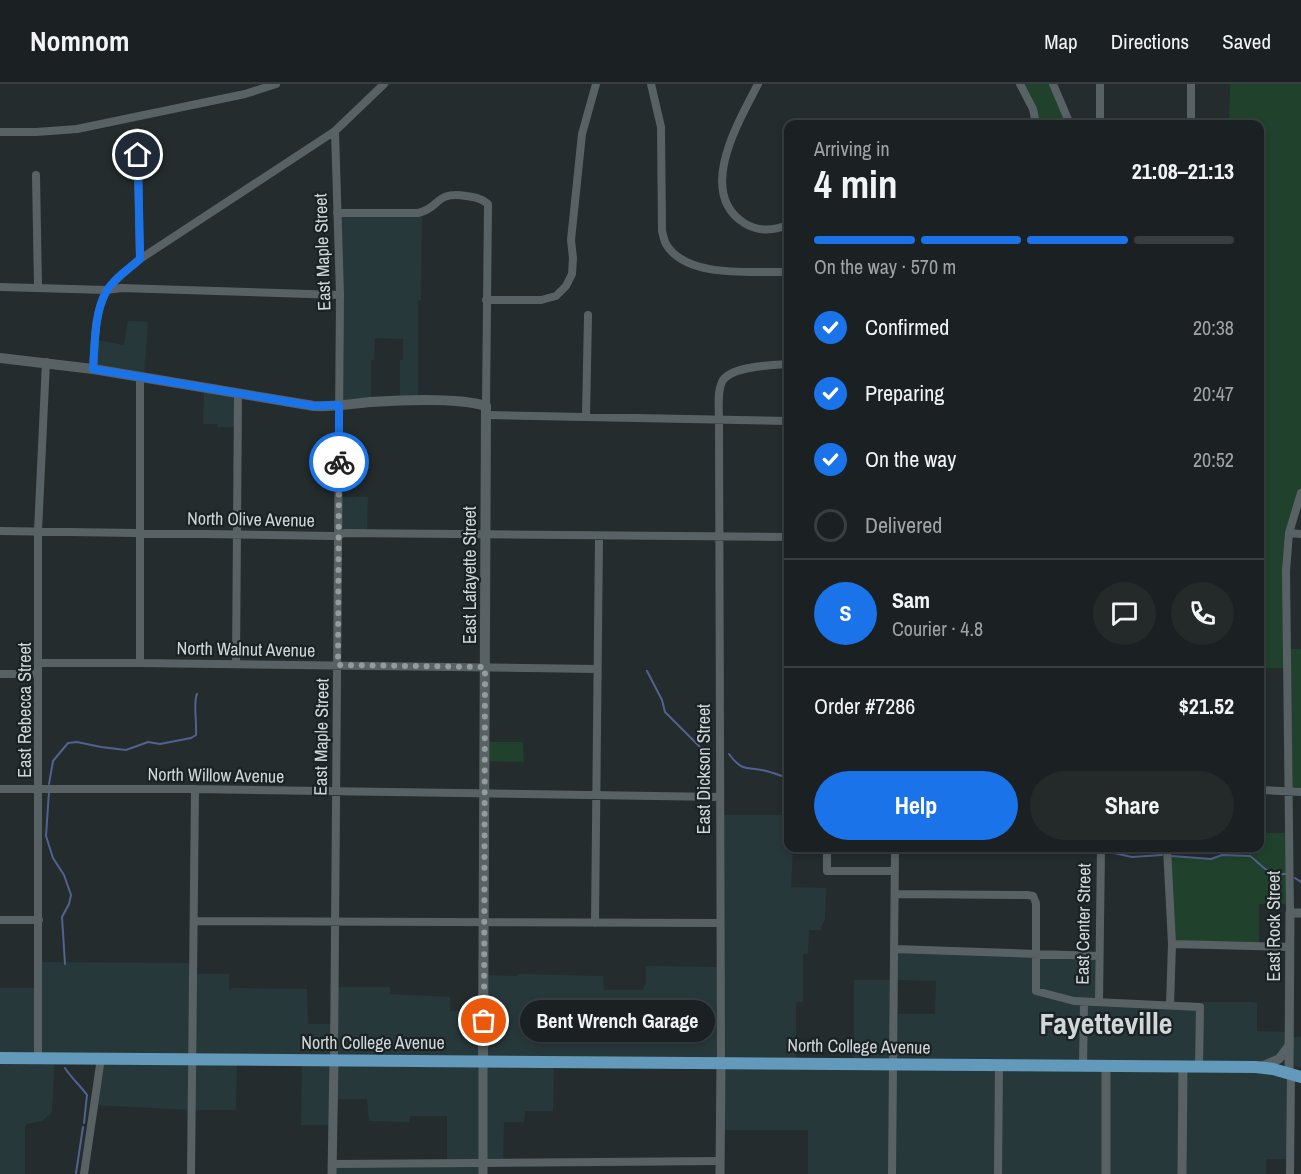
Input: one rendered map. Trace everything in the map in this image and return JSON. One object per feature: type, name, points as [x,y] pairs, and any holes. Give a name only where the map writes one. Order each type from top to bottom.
[{"type":"main road","points":[[0,358],[93,369],[314,406],[385,401],[462,401],[486,410]]},
{"type":"main road","name":"East Lafayette Street","points":[[483,1061],[486,410]]},
{"type":"main road","name":"North College Avenue","points":[[0,1058],[1256,1067],[1294,1071]]},
{"type":"street","points":[[0,132],[77,129],[245,94],[276,84]]},
{"type":"street","points":[[93,369],[98,314],[107,290],[117,279],[140,259],[335,131],[384,84]]},
{"type":"street","points":[[486,300],[541,300],[556,296],[566,286],[572,274],[572,240],[581,144],[596,84]]},
{"type":"street","points":[[651,84],[661,128],[662,231],[666,244],[686,263],[710,269],[784,272]]},
{"type":"street","points":[[758,84],[736,125],[727,153],[723,174],[723,195],[736,217],[753,228],[763,230],[784,226]]},
{"type":"street","points":[[1020,84],[1033,109],[1035,120]]},
{"type":"street","points":[[1053,84],[1068,120]]},
{"type":"street","points":[[1100,84],[1100,120]]},
{"type":"street","points":[[1191,84],[1191,120]]},
{"type":"street","name":"East Maple Street","points":[[332,1174],[340,295],[335,131]]},
{"type":"street","points":[[137,132],[140,259]]},
{"type":"street","points":[[36,175],[38,287]]},
{"type":"street","name":"East Lafayette Street","points":[[337,213],[418,213],[451,194],[482,199],[488,204],[486,410]]},
{"type":"street","points":[[0,287],[107,290],[121,288],[340,295]]},
{"type":"street","points":[[586,417],[588,315]]},
{"type":"street","name":"East Rebecca Street","points":[[38,1058],[38,531],[46,362]]},
{"type":"street","name":"East Dickson Street","points":[[720,1174],[720,384],[724,377],[737,370],[784,365]]},
{"type":"street","points":[[140,378],[140,663]]},
{"type":"street","points":[[236,664],[238,394]]},
{"type":"street","points":[[486,410],[586,417],[784,421]]},
{"type":"street","name":"East Rock Street","points":[[1290,1174],[1294,1071],[1290,1042],[1290,791],[1286,571],[1289,533],[1301,494]]},
{"type":"street","name":"North Olive Avenue","points":[[0,531],[784,537]]},
{"type":"street","points":[[1289,533],[1301,534]]},
{"type":"street","points":[[595,922],[599,536]]},
{"type":"street","name":"North Walnut Avenue","points":[[38,663],[597,669]]},
{"type":"street","points":[[0,674],[38,674]]},
{"type":"street","name":"North Willow Avenue","points":[[0,789],[195,789],[720,797]]},
{"type":"street","points":[[191,1174],[195,789]]},
{"type":"street","points":[[1264,790],[1301,792]]},
{"type":"street","points":[[827,852],[827,871],[895,871]]},
{"type":"street","points":[[892,1174],[895,852]]},
{"type":"street","name":"East Center Street","points":[[1099,1002],[1101,852]]},
{"type":"street","points":[[1167,852],[1172,944],[1170,1005]]},
{"type":"street","points":[[895,894],[1027,895],[1033,897],[1036,903],[1036,991],[1084,1002],[1200,1007],[1199,1067]]},
{"type":"street","points":[[1290,913],[1301,915]]},
{"type":"street","points":[[1290,933],[1292,925],[1301,915]]},
{"type":"street","points":[[0,920],[39,920]]},
{"type":"street","points":[[194,921],[720,923]]},
{"type":"street","points":[[1172,944],[1290,947]]},
{"type":"street","points":[[895,949],[1099,956]]},
{"type":"street","name":"East Center Street","points":[[1083,1066],[1084,1002]]},
{"type":"street","points":[[1256,1067],[1273,1063],[1279,1059],[1287,1050],[1290,1042]]},
{"type":"street","points":[[84,1174],[101,1058]]},
{"type":"street","name":"East Lafayette Street","points":[[483,1061],[483,1174]]},
{"type":"street","points":[[998,1174],[999,1065]]},
{"type":"street","points":[[1106,1066],[1106,1174]]},
{"type":"street","points":[[1182,1174],[1183,1067]]},
{"type":"street","points":[[333,1164],[720,1161]]},
{"type":"shaded area","points":[[422,212],[421,300],[418,301],[418,401],[400,401],[400,360],[403,360],[403,339],[375,338],[374,360],[371,360],[371,402],[339,405],[337,213]]},
{"type":"shaded area","points":[[128,321],[148,322],[144,378],[93,369],[96,340],[124,345]]},
{"type":"shaded area","points":[[204,388],[238,394],[238,427],[203,424]]},
{"type":"shaded area","points":[[339,497],[368,497],[367,533],[339,534]]},
{"type":"shaded area","points":[[720,815],[784,815],[784,852],[793,852],[791,887],[826,888],[825,920],[821,930],[809,930],[808,954],[803,954],[803,1002],[796,1002],[796,1063],[854,1064],[854,980],[894,980],[895,949],[1099,956],[1099,1002],[1198,1007],[1203,1002],[1253,1002],[1257,1003],[1257,1031],[1290,1032],[1291,1037],[1301,1037],[1301,1067],[1289,1066],[1290,1044],[1273,1063],[1291,1073],[1290,1159],[1266,1159],[1266,1174],[808,1174],[808,1130],[720,1130],[720,1062],[554,1062],[553,1111],[525,1111],[524,1122],[504,1122],[503,1163],[483,1163],[483,1174],[332,1174],[333,1164],[447,1163],[447,1116],[410,1116],[409,1122],[369,1121],[367,1099],[334,1099],[333,1125],[301,1125],[302,1060],[237,1059],[236,1110],[94,1105],[101,1058],[55,1058],[52,1112],[42,1121],[27,1124],[25,1127],[25,1174],[0,1174],[0,988],[38,988],[38,962],[194,963],[194,974],[229,974],[229,991],[231,988],[307,989],[308,1024],[334,1024],[335,987],[390,987],[390,994],[450,997],[450,1011],[484,1011],[484,975],[603,976],[604,990],[643,990],[646,985],[646,966],[721,967]],"holes":[[[894,980],[936,981],[935,1014],[894,1014]]]},
{"type":"green space","points":[[1020,84],[1053,84],[1068,120],[1034,120]]},
{"type":"green space","points":[[1230,84],[1301,84],[1301,493],[1289,533],[1286,649],[1301,649],[1301,792],[1290,791],[1286,668],[1264,668],[1264,120],[1229,120]]},
{"type":"green space","points":[[485,742],[523,742],[524,762],[485,761]]},
{"type":"green space","points":[[1264,833],[1290,833],[1290,904],[1259,904],[1259,946],[1172,944],[1168,855],[1211,859],[1222,855],[1249,856],[1250,852],[1264,852]]},
{"type":"waterway","points":[[647,671],[662,700],[665,712],[700,747],[711,752]]},
{"type":"waterway","points":[[49,784],[53,761],[68,743],[77,742],[126,750],[148,742],[160,744],[196,735],[195,702],[197,694]]},
{"type":"waterway","points":[[729,754],[738,764],[746,768],[784,776]]},
{"type":"waterway","points":[[49,791],[46,836],[53,858],[64,875],[71,895],[62,917],[65,964]]},
{"type":"waterway","points":[[1110,852],[1132,857],[1162,855]]},
{"type":"waterway","points":[[1172,856],[1211,859],[1222,855],[1250,856],[1269,872],[1286,874]]},
{"type":"waterway","points":[[1295,878],[1301,882]]},
{"type":"waterway","points":[[65,1068],[87,1095],[84,1123]]},
{"type":"waterway","points":[[76,1173],[83,1127]]},
{"type":"way so far","points":[[339,462],[338,665],[485,667],[484,1021]]},
{"type":"place","name":"Bent Wrench Garage","points":[[484,1021]]},
{"type":"district","name":"Fayetteville","points":[[1106,1023]]},
{"type":"route","points":[[138,155],[140,259],[107,290],[98,314],[93,369],[314,406],[339,405],[339,462]]}]
